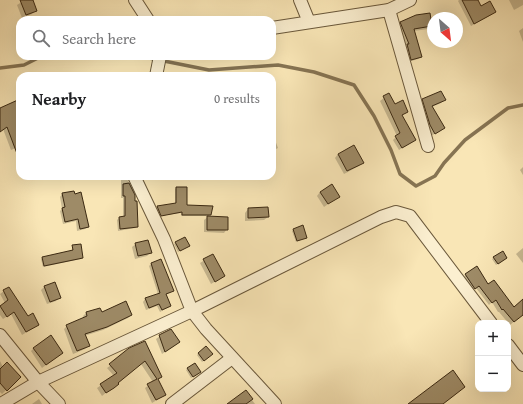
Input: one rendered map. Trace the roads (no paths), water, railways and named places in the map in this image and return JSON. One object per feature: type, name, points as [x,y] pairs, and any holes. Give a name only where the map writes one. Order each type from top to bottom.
[{"type":"street","points":[[135,0],[145,16]]},
{"type":"street","points":[[300,0],[309,22]]},
{"type":"street","points":[[276,27],[389,10],[410,0]]},
{"type":"street","points":[[389,10],[428,146]]},
{"type":"street","points":[[136,180],[164,239],[192,311],[206,329],[275,404]]},
{"type":"street","points":[[1,404],[38,382],[192,311],[381,217],[396,212],[410,216],[489,320]]},
{"type":"street","points":[[0,335],[38,382],[59,404]]},
{"type":"street","points":[[511,349],[523,365]]},
{"type":"street","points":[[172,404],[232,358]]},
{"type":"waterway","points":[[0,68],[24,65],[34,60]]},
{"type":"waterway","points":[[159,60],[209,70],[278,65],[314,72],[354,85],[374,116],[391,150],[400,174],[416,186],[435,176],[444,163],[465,140],[508,108],[523,105]]}]
